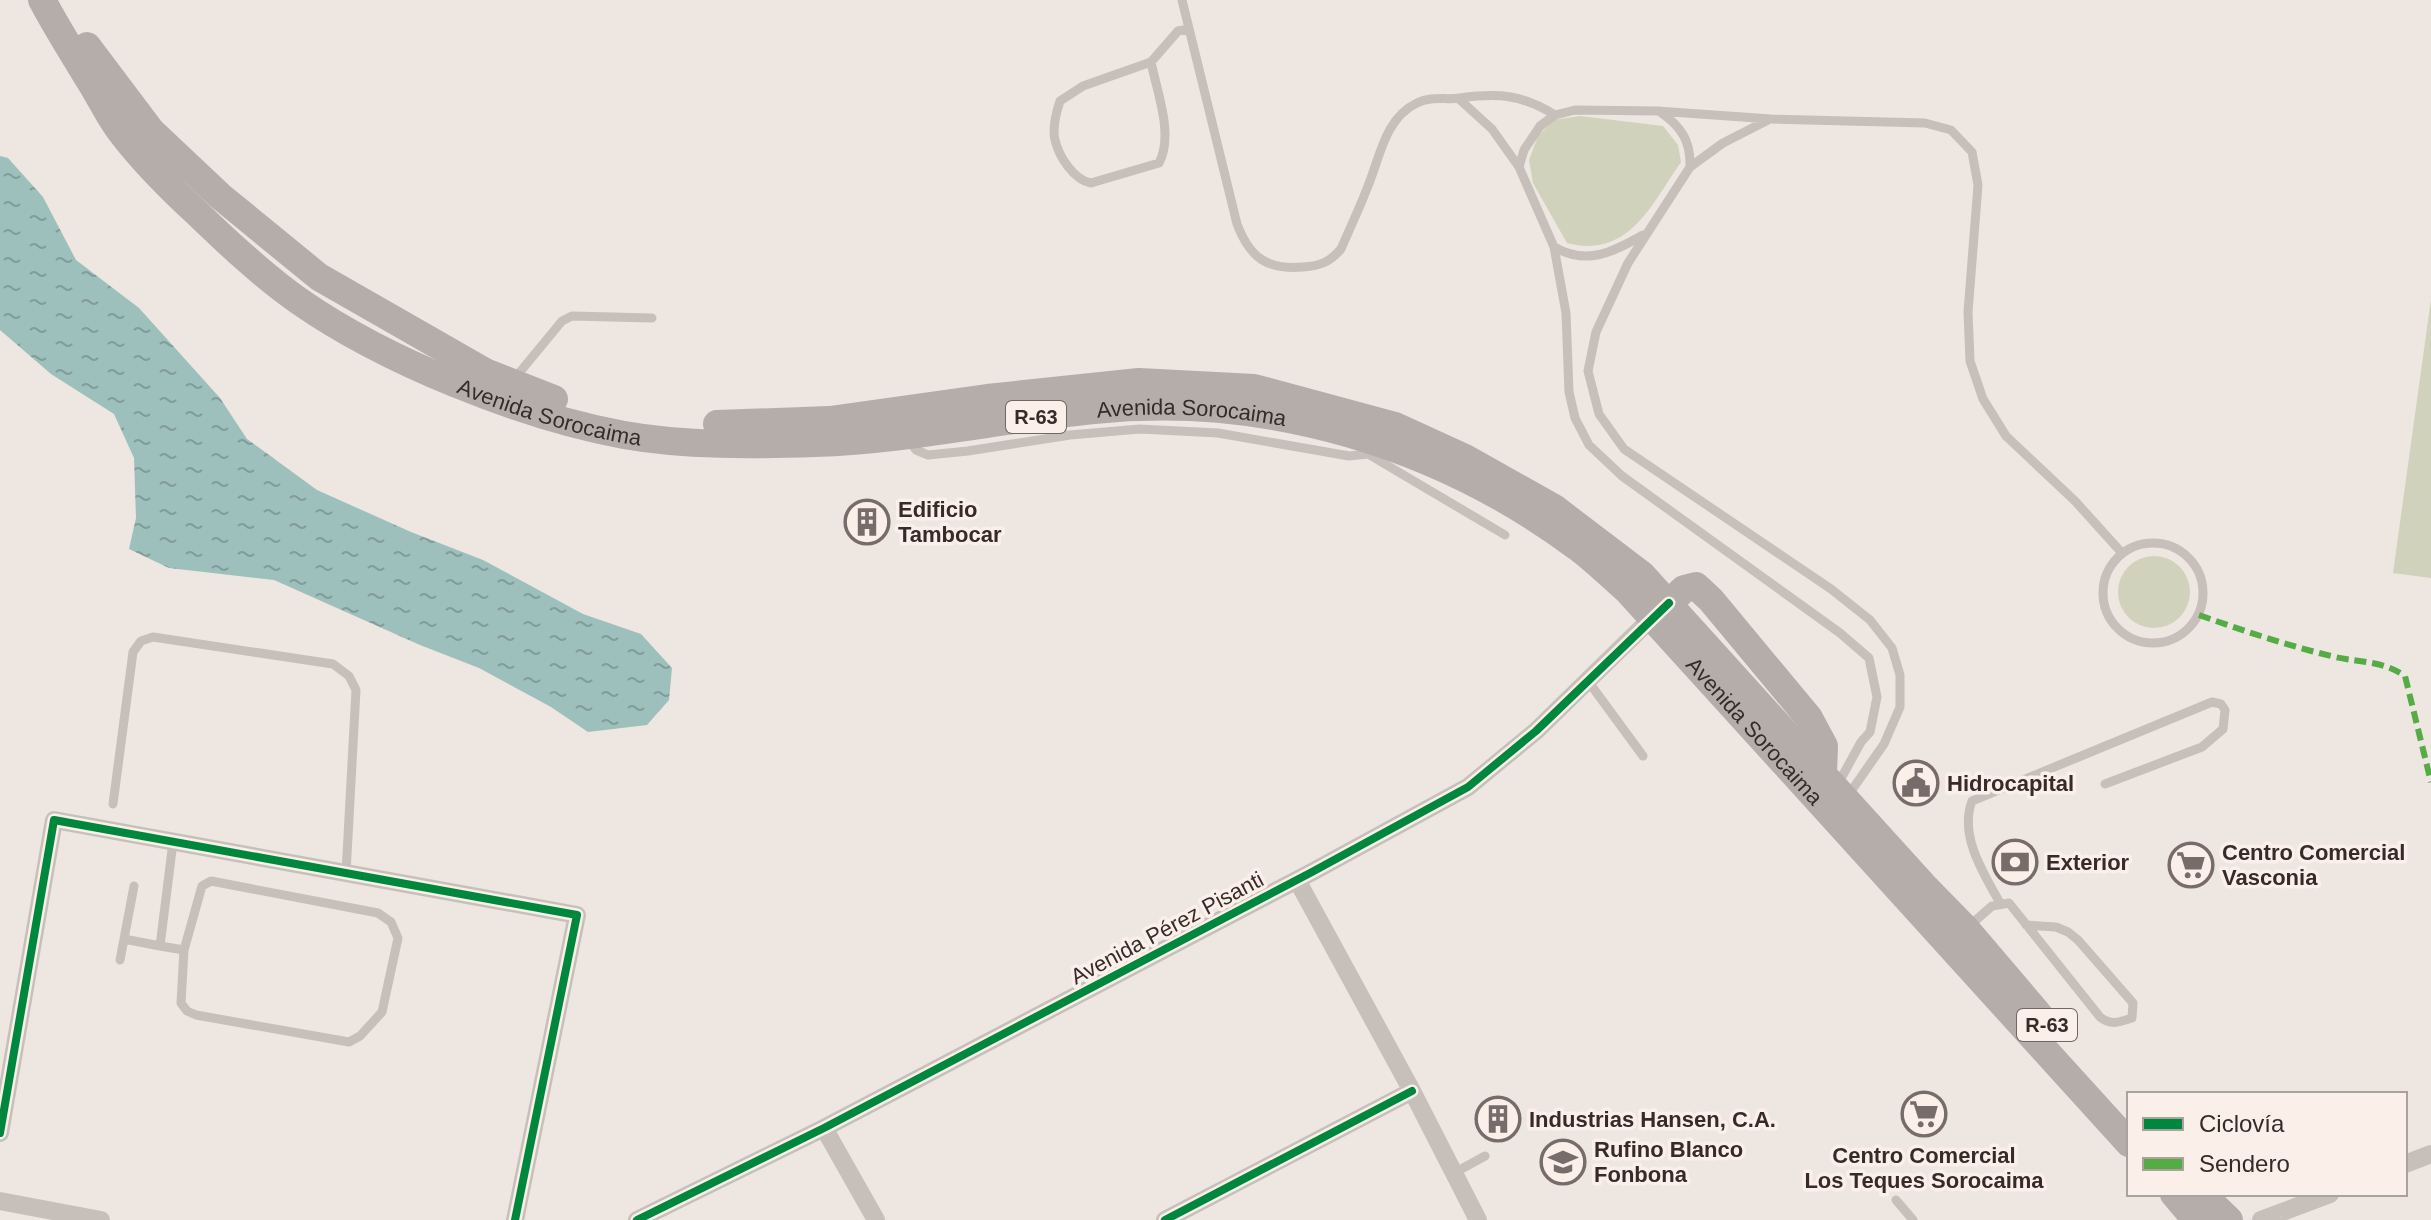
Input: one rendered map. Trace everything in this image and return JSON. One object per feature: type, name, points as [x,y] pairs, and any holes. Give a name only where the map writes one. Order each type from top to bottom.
[{"type":"main road","name":"Avenida Sorocaima","points":[[42,0],[65,44],[120,131],[161,179],[229,244],[298,300],[372,344],[625,435],[697,433],[830,420],[987,398],[1139,382],[1254,388],[1439,466],[1532,517],[1581,550],[1628,591],[1660,610],[2127,1141]]},
{"type":"main road","name":"Avenida Sorocaima","points":[[61,0],[87,45],[151,131],[220,196],[319,277],[485,372],[508,392]]},
{"type":"main road","name":"Avenida Sorocaima","points":[[697,433],[810,444],[860,441],[1096,410],[1199,406],[1247,411],[1382,441]]},
{"type":"main road","points":[[1660,610],[1684,589],[1696,586],[1711,600],[1809,718],[1824,746],[1835,787]]},
{"type":"main road","name":"Avenida Sorocaima","points":[[1835,787],[1966,929],[2127,1117]]},
{"type":"main road","points":[[2176,1196],[2196,1220]]},
{"type":"main road","points":[[2204,1196],[2229,1220]]},
{"type":"street","name":"Avenida Pérez Pisanti","points":[[637,1220],[824,1128],[1468,787],[1536,731],[1660,610]]},
{"type":"street","points":[[0,1133],[54,820],[577,915],[515,1220]]},
{"type":"street","points":[[1297,880],[1478,1220]]},
{"type":"street","points":[[1165,1220],[1412,1091]]},
{"type":"street","points":[[824,1128],[876,1220]]},
{"type":"street","points":[[2407,1163],[2431,1154]]},
{"type":"street","points":[[2261,1220],[2326,1196]]},
{"type":"street","points":[[2288,1220],[2328,1196]]},
{"type":"street","points":[[0,1201],[101,1220]]},
{"type":"lane","points":[[1182,0],[1244,242],[1260,259],[1282,269],[1316,267],[1332,259],[1341,249],[1372,178],[1379,152],[1400,114],[1419,102],[1438,98],[1459,99],[1476,94],[1515,98],[1555,115]]},
{"type":"lane","points":[[1151,62],[1165,133],[1166,149],[1159,163],[1091,183],[1082,181],[1074,175],[1055,141],[1054,118],[1060,101],[1083,86],[1151,62],[1178,31],[1189,29]]},
{"type":"lane","points":[[1459,99],[1492,129],[1519,167],[1554,247],[1566,313],[1569,392],[1575,418],[1589,445],[1622,476],[1815,615],[1869,658],[1877,697],[1870,732],[1835,787]]},
{"type":"lane","points":[[1519,167],[1532,136],[1540,126],[1555,115],[1575,110],[1925,123],[1951,130],[1972,152],[1978,185],[1968,312],[1970,361],[1983,399],[2006,436],[2075,501],[2122,553]]},
{"type":"lane","points":[[1657,111],[1671,119],[1691,148],[1690,167]]},
{"type":"lane","points":[[1771,119],[1723,143],[1690,167],[1628,263],[1596,332],[1588,371],[1599,414],[1624,449],[1831,589],[1870,620],[1892,648],[1900,675],[1900,707],[1884,744],[1835,787]]},
{"type":"lane","points":[[1554,247],[1576,256],[1599,256],[1646,234]]},
{"type":"lane","points":[[508,392],[562,321],[572,316],[652,318]]},
{"type":"lane","points":[[1382,441],[1505,535]]},
{"type":"lane","points":[[2154,542],[2171,546],[2185,554],[2199,574],[2204,599],[2190,629],[2160,643],[2143,643],[2115,627],[2106,613],[2102,596],[2104,580],[2111,565],[2122,553],[2154,542]]},
{"type":"lane","points":[[113,804],[133,652],[141,641],[153,637],[333,664],[349,676],[356,690],[346,873]]},
{"type":"lane","points":[[1588,681],[1643,756]]},
{"type":"lane","points":[[2000,903],[1983,873],[1966,825],[1972,801],[2212,702],[2221,704],[2225,710],[2223,729],[2202,747],[2105,784]]},
{"type":"lane","points":[[160,946],[173,842]]},
{"type":"lane","points":[[211,881],[378,913],[391,922],[398,938],[382,1012],[374,1024],[349,1042],[187,1011],[181,1003],[184,950],[202,886],[211,881]]},
{"type":"lane","points":[[120,960],[134,886]]},
{"type":"lane","points":[[1966,929],[1992,906],[2009,903],[2026,925],[2100,1017],[2116,1023],[2132,1018],[2133,1003],[2078,940],[2056,927],[2026,925]]},
{"type":"lane","points":[[124,939],[184,950]]},
{"type":"lane","points":[[1454,1173],[1485,1156]]},
{"type":"lane","points":[[1896,1200],[1913,1220]]},
{"type":"green space","points":[[1580,116],[1663,126],[1678,145],[1681,162],[1636,225],[1607,243],[1588,246],[1567,243],[1533,183],[1529,160],[1538,136],[1553,120]]},
{"type":"green space","points":[[2431,299],[2431,578],[2393,573]]},
{"type":"green space","points":[[2154,556],[2174,562],[2184,572],[2190,592],[2184,612],[2174,622],[2154,628],[2134,622],[2124,612],[2118,592],[2124,572],[2134,562]]},
{"type":"water","points":[[0,156],[8,158],[43,197],[76,260],[139,308],[220,398],[247,439],[317,490],[483,560],[583,614],[641,634],[672,668],[669,700],[647,725],[588,732],[551,707],[479,668],[274,580],[169,568],[129,549],[136,518],[134,458],[114,414],[51,374],[0,330]]},
{"type":"marked path","points":[[2199,615],[2301,648],[2379,665],[2405,676],[2431,782]]},
{"type":"cycle path","points":[[637,1220],[824,1128],[1468,787],[1536,731],[1669,603]]},
{"type":"cycle path","points":[[0,1133],[54,820],[577,915],[515,1220]]},
{"type":"cycle path","points":[[1165,1220],[1412,1091]]},
{"type":"place","name":"Edificio Tambocar","points":[[867,522]]},
{"type":"place","name":"Hidrocapital","points":[[1916,783]]},
{"type":"place","name":"Exterior","points":[[2015,862]]},
{"type":"place","name":"Centro Comercial Vasconia","points":[[2191,865]]},
{"type":"place","name":"Centro Comercial Los Teques Sorocaima","points":[[1924,1114]]},
{"type":"place","name":"Industrias Hansen, C.A.","points":[[1498,1119]]},
{"type":"place","name":"Rufino Blanco Fonbona","points":[[1563,1162]]}]
